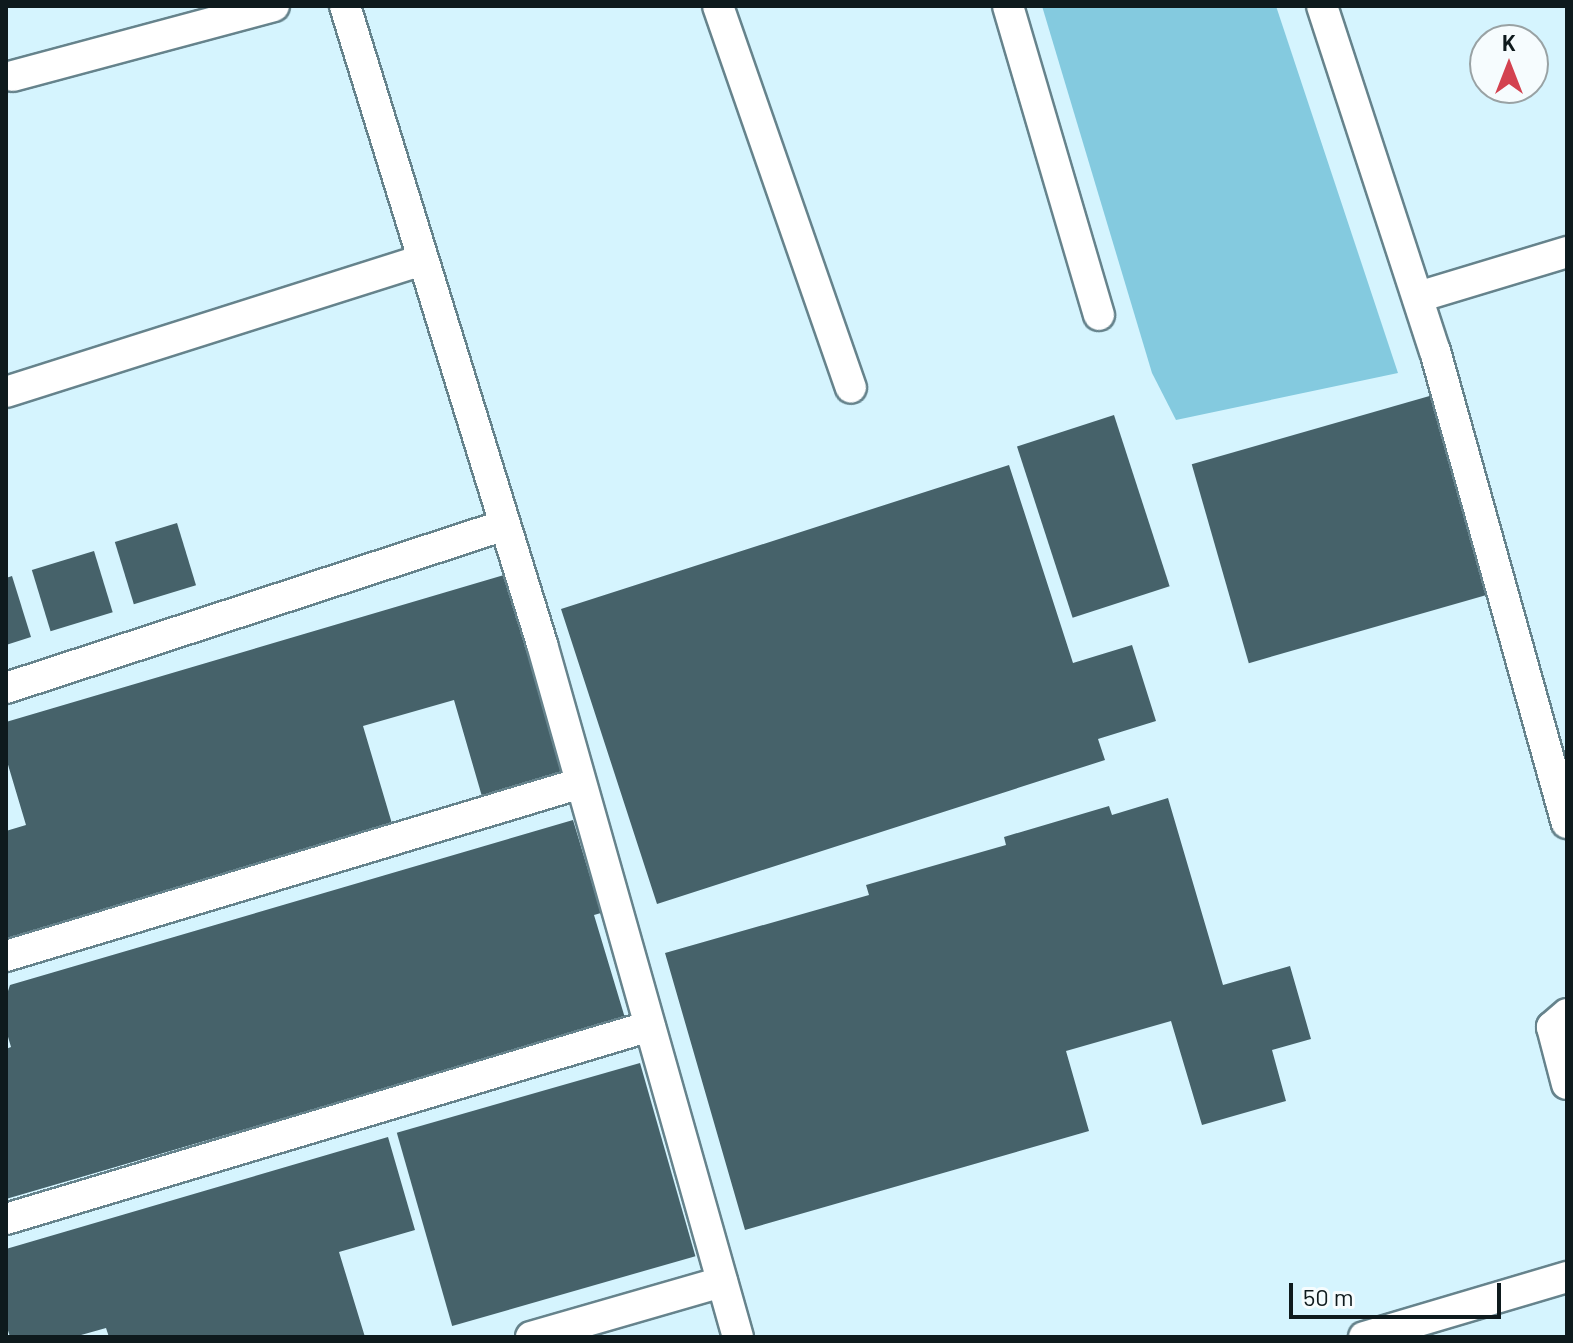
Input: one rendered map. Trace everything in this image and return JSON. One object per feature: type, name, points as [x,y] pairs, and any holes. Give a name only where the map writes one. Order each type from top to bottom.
[{"type":"street","points":[[13,76],[274,6]]},
{"type":"street","points":[[345,6],[505,525],[738,1337]]},
{"type":"street","points":[[718,6],[851,388]]},
{"type":"street","points":[[1008,6],[1099,315]]},
{"type":"street","points":[[1322,6],[1418,297],[1567,823]]},
{"type":"street","points":[[1418,297],[1567,252]]},
{"type":"street","points":[[6,392],[423,260]]},
{"type":"street","points":[[6,688],[505,525]]},
{"type":"street","points":[[6,956],[581,783]]},
{"type":"street","points":[[1567,1014],[1552,1027],[1567,1084]]},
{"type":"street","points":[[6,1219],[650,1026]]},
{"type":"street","points":[[1364,1337],[1567,1277]]},
{"type":"street","points":[[531,1337],[722,1282]]},
{"type":"shaded area","points":[[1042,6],[1276,6],[1398,373],[1176,420],[1152,373]]},
{"type":"building","points":[[1433,395],[1490,594],[1249,663],[1192,464]]},
{"type":"building","points":[[1114,415],[1170,586],[1073,618],[1017,447]]},
{"type":"building","points":[[1009,465],[1073,663],[1132,645],[1156,721],[1098,739],[1105,760],[657,904],[561,609]]},
{"type":"building","points":[[177,523],[196,585],[134,604],[115,542]]},
{"type":"building","points":[[94,551],[113,612],[51,631],[32,570]]},
{"type":"building","points":[[504,575],[564,776],[483,800],[454,700],[363,726],[393,827],[6,940],[6,831],[26,825],[6,758],[6,722]]},
{"type":"building","points":[[12,576],[31,637],[6,645],[6,578]]},
{"type":"building","points":[[1168,798],[1223,985],[1290,966],[1311,1039],[1272,1050],[1286,1101],[1202,1125],[1171,1021],[1066,1051],[1089,1131],[745,1230],[665,953],[869,895],[866,885],[1006,845],[1004,837],[1109,806],[1112,815]]},
{"type":"building","points":[[573,820],[601,913],[594,915],[625,1018],[6,1199],[6,1049],[11,1047],[6,1030],[6,997],[10,985]]},
{"type":"building","points":[[640,1063],[695,1256],[452,1326],[397,1133]]},
{"type":"building","points":[[388,1137],[415,1230],[339,1252],[365,1337],[109,1337],[106,1328],[74,1337],[10,1337],[6,1324],[6,1249]]}]
